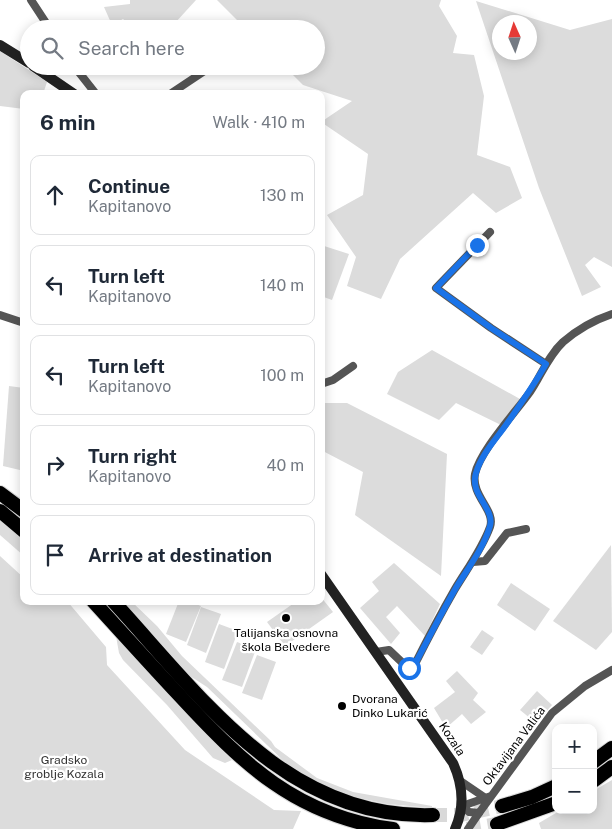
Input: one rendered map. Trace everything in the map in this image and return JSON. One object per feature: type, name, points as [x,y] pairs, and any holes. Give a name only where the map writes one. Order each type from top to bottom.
[{"type":"highway","points":[[0,493],[20,508]]},
{"type":"highway","points":[[0,511],[20,528]]},
{"type":"highway","points":[[97,605],[210,728],[253,770],[286,792],[321,809],[359,822],[393,829]]},
{"type":"highway","points":[[117,605],[235,732],[284,773],[319,792],[357,806],[407,815],[433,816]]},
{"type":"highway","points":[[597,759],[612,748]]},
{"type":"highway","points":[[597,778],[612,767]]},
{"type":"highway","points":[[502,806],[532,797],[552,788]]},
{"type":"highway","points":[[497,824],[552,804]]},
{"type":"main road","points":[[0,45],[20,57]]},
{"type":"main road","points":[[47,75],[68,90]]},
{"type":"main road","name":"Kozala","points":[[325,580],[448,755],[459,780],[462,806],[455,829]]},
{"type":"street","points":[[31,0],[44,20]]},
{"type":"street","points":[[81,75],[93,90]]},
{"type":"street","points":[[178,90],[199,75]]},
{"type":"street","points":[[490,232],[436,288],[491,328],[546,364]]},
{"type":"street","points":[[376,652],[389,650],[405,666],[409,668],[414,666],[446,606],[473,562],[491,524],[490,514],[478,496],[475,485],[476,474],[482,458],[530,391],[546,364],[563,343],[593,320],[612,314]]},
{"type":"street","points":[[0,315],[20,322]]},
{"type":"street","points":[[325,383],[333,380],[353,366]]},
{"type":"street","points":[[473,562],[485,561],[507,533],[526,529]]},
{"type":"street","name":"Oktavijana Valića","points":[[468,829],[488,796],[552,714],[585,686],[608,676],[612,670]]},
{"type":"street","points":[[459,780],[488,796]]},
{"type":"street","points":[[462,806],[488,796]]},
{"type":"street","points":[[462,806],[470,812],[479,813]]},
{"type":"green space","points":[[130,0],[196,0],[178,20],[110,20],[104,7],[130,4]]},
{"type":"green space","points":[[217,0],[441,0],[439,6],[457,36],[453,53],[474,55],[484,96],[477,155],[510,167],[522,198],[496,213],[473,193],[400,259],[381,299],[347,286],[356,257],[327,215],[363,195],[368,154],[325,125],[325,119],[352,101],[325,92],[325,90],[303,85],[293,75],[325,75],[325,20],[237,20]]},
{"type":"green space","points":[[476,1],[521,15],[492,15],[492,48]]},
{"type":"green space","points":[[612,19],[612,267],[594,257],[585,265],[601,287],[582,296],[539,188],[496,60],[537,60],[537,20],[570,30]]},
{"type":"green space","points":[[0,51],[20,64],[20,75],[36,75],[47,82],[44,90],[20,90],[20,108],[0,106]]},
{"type":"green space","points":[[325,246],[349,254],[332,300],[325,297]]},
{"type":"green space","points":[[432,350],[520,399],[501,425],[456,403],[439,420],[387,394],[398,372]]},
{"type":"green space","points":[[9,386],[20,387],[20,470],[3,466]]},
{"type":"green space","points":[[325,403],[347,403],[447,454],[441,576],[355,515],[363,472],[325,452]]},
{"type":"green space","points":[[0,519],[20,536],[20,552],[0,535]]},
{"type":"green space","points":[[611,545],[612,632],[596,650],[553,621]]},
{"type":"green space","name":"Gradsko groblje Kozala","points":[[0,556],[20,574],[20,605],[70,605],[106,647],[107,665],[185,750],[274,810],[301,811],[293,829],[0,829]]},
{"type":"green space","points":[[394,563],[440,604],[425,636],[397,606],[386,617],[400,633],[391,644],[360,608],[379,591],[372,582]]},
{"type":"green space","points":[[511,583],[550,609],[535,631],[497,605]]},
{"type":"green space","points":[[325,602],[333,612],[285,646],[267,622],[291,605],[325,605]]},
{"type":"green space","points":[[125,605],[135,605],[157,626],[182,656],[275,747],[317,778],[353,792],[432,806],[432,808],[387,804],[341,794],[294,771],[207,687],[190,676]]},
{"type":"green space","points":[[177,605],[201,606],[186,642],[166,634]]},
{"type":"green space","points":[[201,607],[221,614],[206,653],[187,645]]},
{"type":"green space","points":[[219,624],[238,631],[224,669],[205,662]]},
{"type":"green space","points":[[482,630],[494,638],[482,655],[470,647]]},
{"type":"green space","points":[[116,636],[232,760],[225,763],[213,758],[167,705],[123,660],[119,653]]},
{"type":"green space","points":[[237,642],[256,649],[242,687],[222,680]]},
{"type":"green space","points":[[257,655],[276,662],[262,700],[242,693]]},
{"type":"green space","points":[[457,671],[478,693],[473,700],[486,712],[471,724],[462,714],[446,728],[434,708],[455,692],[446,681]]},
{"type":"green space","points":[[537,691],[552,705],[536,723],[520,710]]},
{"type":"green space","points":[[612,780],[612,829],[541,829],[539,823],[554,814],[597,814],[597,789]]},
{"type":"tunnel","points":[[433,815],[461,815],[502,806]]},
{"type":"tunnel","points":[[467,829],[497,824]]},
{"type":"place","name":"Talijanska osnovna škola Belvedere","points":[[286,618]]},
{"type":"place","name":"Dvorana Dinko Lukarić","points":[[342,706]]},
{"type":"route","points":[[409,668],[414,666],[459,583],[473,562],[491,524],[490,514],[478,496],[475,485],[476,474],[482,458],[530,391],[546,364],[491,328],[436,288],[477,245]]}]
